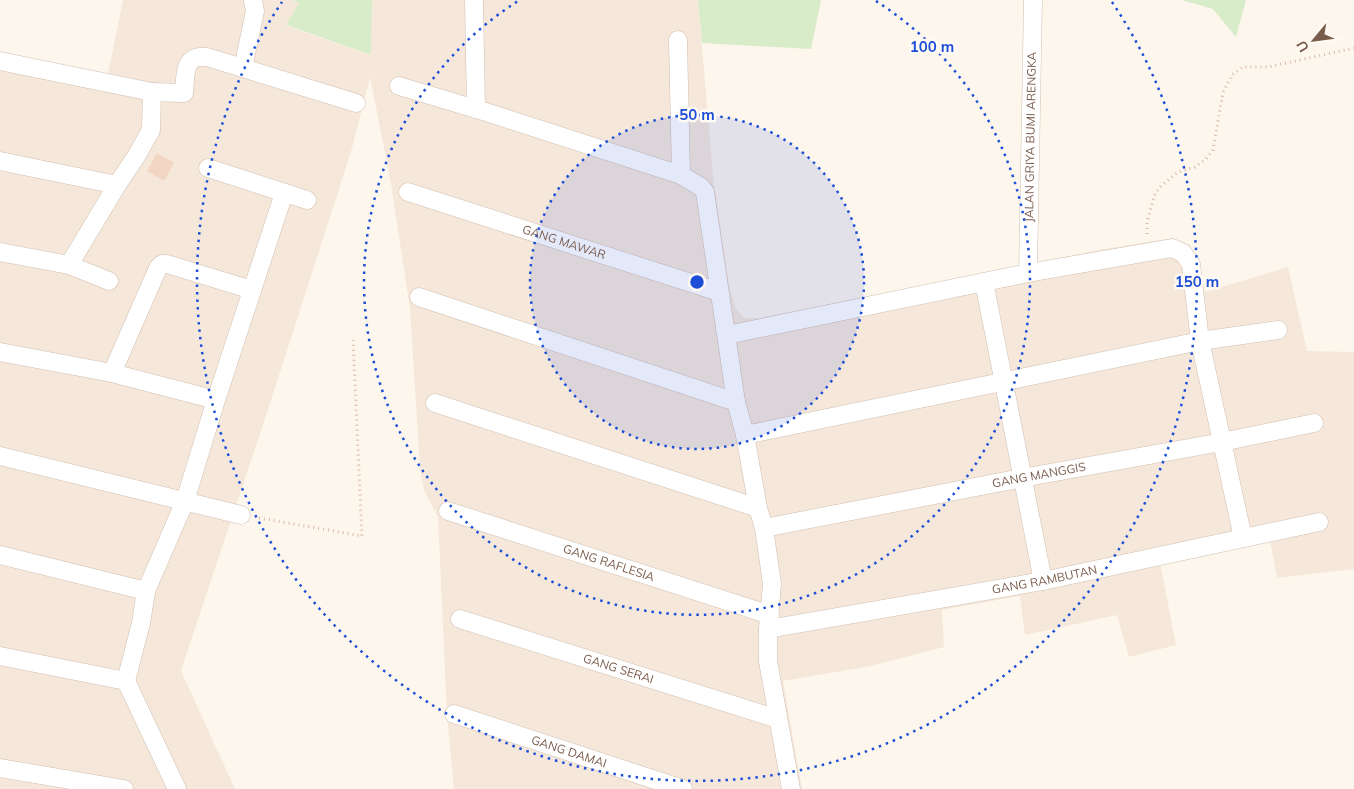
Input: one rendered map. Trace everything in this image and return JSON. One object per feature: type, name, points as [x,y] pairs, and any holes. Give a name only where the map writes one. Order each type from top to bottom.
[{"type":"street","points":[[243,68],[255,11],[253,0]]},
{"type":"street","name":"JALAN GRIYA BUMI ARENGKA","points":[[1028,273],[1033,0]]},
{"type":"street","points":[[474,3],[476,109]]},
{"type":"street","points":[[678,40],[681,175]]},
{"type":"street","points":[[0,61],[152,92],[184,93],[186,66],[193,58],[198,56],[207,57],[356,103]]},
{"type":"street","points":[[399,86],[681,175],[702,187],[705,192],[736,402],[745,435],[758,508],[764,528],[772,584],[768,661],[791,789]]},
{"type":"street","points":[[69,265],[137,156],[151,130],[152,92]]},
{"type":"street","points":[[0,162],[117,186]]},
{"type":"street","points":[[208,168],[307,200]]},
{"type":"street","name":"GANG MAWAR","points":[[408,192],[720,292]]},
{"type":"street","points":[[177,789],[126,681],[141,623],[146,591],[185,501],[284,193]]},
{"type":"street","points":[[727,335],[1028,273],[1172,248],[1183,253],[1191,264],[1200,341],[1243,538]]},
{"type":"street","points":[[0,252],[69,265],[108,281]]},
{"type":"street","points":[[112,373],[158,268],[162,264],[252,290]]},
{"type":"street","points":[[984,282],[1042,580]]},
{"type":"street","points":[[420,297],[736,402]]},
{"type":"street","points":[[745,435],[1200,341],[1278,330]]},
{"type":"street","points":[[0,352],[112,373],[216,400]]},
{"type":"street","points":[[435,403],[758,508]]},
{"type":"street","name":"GANG MANGGIS","points":[[764,528],[1314,423]]},
{"type":"street","points":[[0,456],[242,515]]},
{"type":"street","name":"GANG RAFLESIA","points":[[448,511],[769,622]]},
{"type":"street","name":"GANG RAMBUTAN","points":[[769,622],[1042,580],[1319,522]]},
{"type":"street","points":[[0,554],[146,591]]},
{"type":"street","name":"GANG SERAI","points":[[460,619],[778,719]]},
{"type":"street","points":[[0,656],[126,681]]},
{"type":"street","name":"GANG DAMAI","points":[[454,714],[684,789]]},
{"type":"street","points":[[0,768],[124,789]]},
{"type":"path","points":[[1147,252],[1147,222],[1154,196],[1160,186],[1178,172],[1195,167],[1213,150],[1223,92],[1232,75],[1243,67],[1268,67],[1354,48]]},
{"type":"path","points":[[242,515],[362,536],[353,340]]},
{"type":"shaded area","points":[[123,0],[292,0],[300,2],[287,26],[370,55],[372,0],[698,0],[713,175],[729,285],[735,307],[744,318],[760,318],[1099,250],[1172,238],[1190,245],[1205,292],[1288,267],[1307,351],[1354,352],[1354,569],[1277,578],[1270,541],[1160,562],[1176,645],[1129,657],[1117,615],[1025,635],[1020,596],[942,610],[944,647],[871,666],[783,681],[802,789],[454,789],[447,715],[438,517],[424,490],[420,468],[410,309],[391,184],[370,77],[351,152],[181,671],[235,789],[0,789],[0,53],[108,74]]},
{"type":"green space","points":[[292,0],[372,0],[371,55],[286,25],[299,3]]},
{"type":"green space","points":[[698,0],[821,0],[811,49],[702,43]]},
{"type":"green space","points":[[1182,0],[1246,0],[1236,37],[1213,9]]},
{"type":"building","points":[[157,153],[174,163],[164,181],[147,171]]}]
